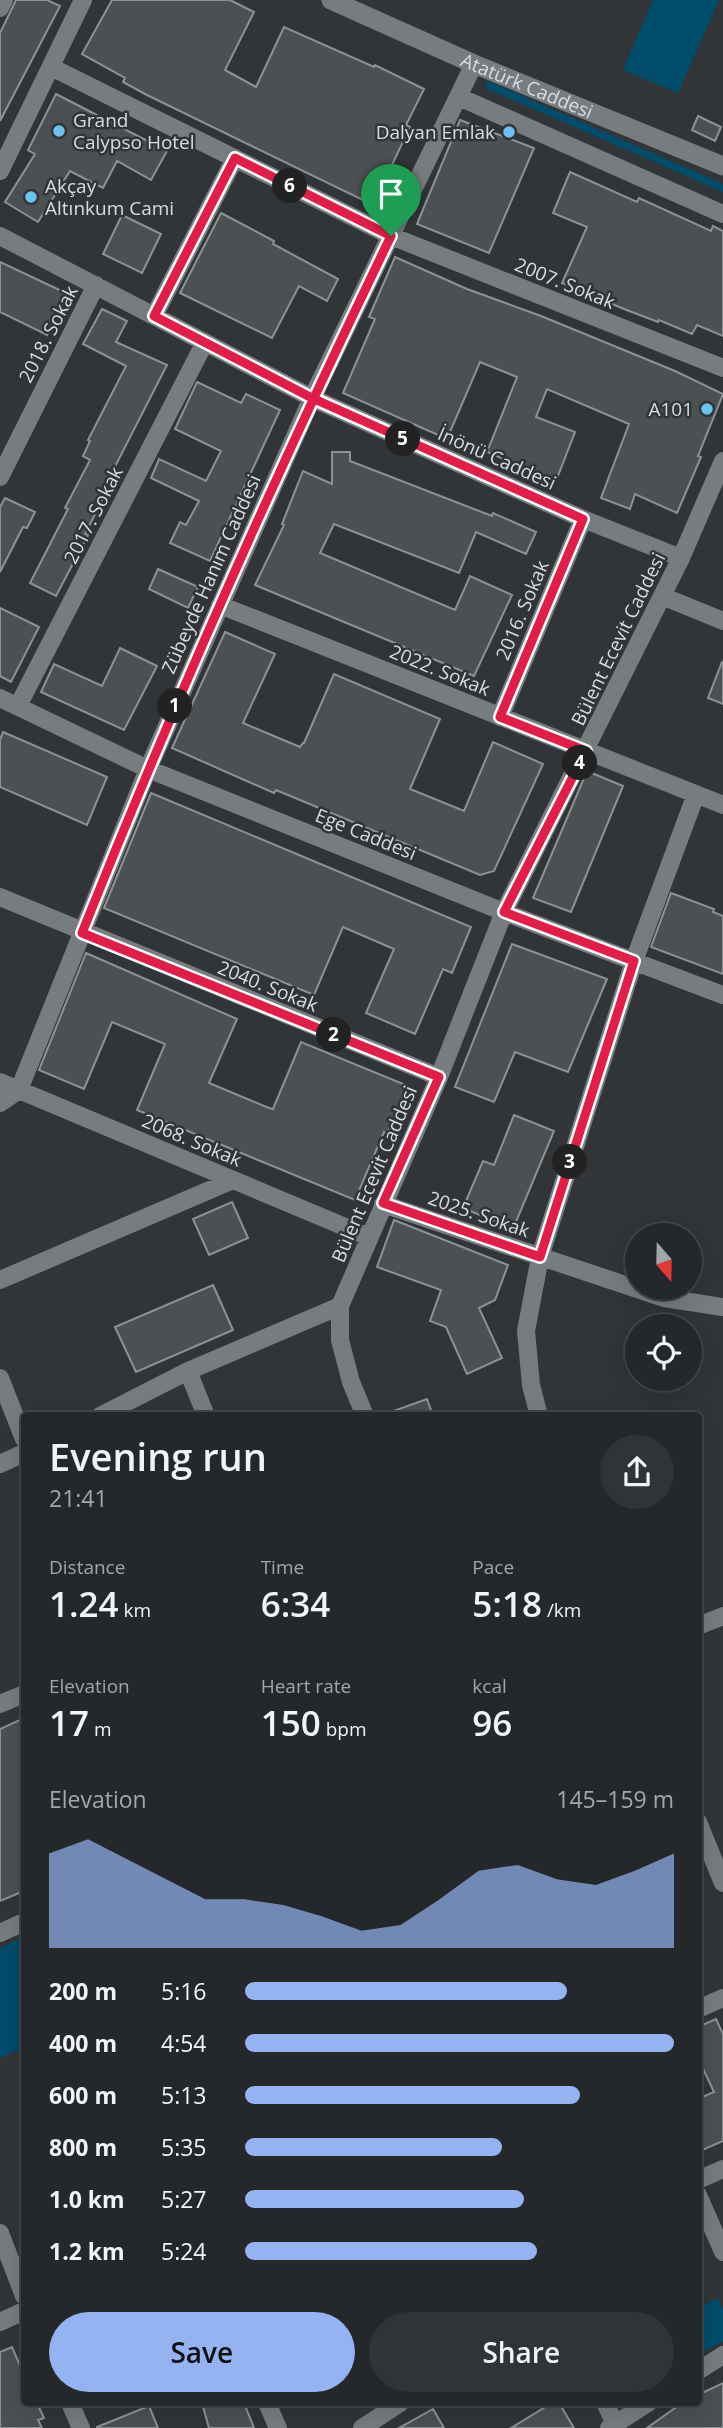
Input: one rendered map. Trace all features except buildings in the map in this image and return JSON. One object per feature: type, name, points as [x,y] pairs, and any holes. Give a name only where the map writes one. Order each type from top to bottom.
[{"type":"main road","name":"Atatürk Caddesi","points":[[343,3],[474,64],[723,166]]},
{"type":"street","points":[[0,8],[4,0]]},
{"type":"street","points":[[0,172],[83,0]]},
{"type":"street","name":"Zübeyde Hanım Caddesi","points":[[19,1090],[148,769],[220,605],[312,398],[474,64]]},
{"type":"street","name":"2007. Sokak","points":[[51,66],[391,236],[723,368]]},
{"type":"street","name":"Atatürk Caddesi","points":[[459,97],[723,214]]},
{"type":"street","points":[[154,316],[235,158]]},
{"type":"street","name":"İnönü Caddesi","points":[[0,236],[312,398],[583,519],[681,558]]},
{"type":"street","name":"2018. Sokak","points":[[0,477],[96,285]]},
{"type":"street","name":"2017. Sokak","points":[[18,706],[205,342]]},
{"type":"street","name":"Bülent Ecevit Caddesi","points":[[363,1412],[351,1382],[340,1340],[340,1306],[439,1077],[504,912],[681,558],[723,461]]},
{"type":"street","name":"2016. Sokak","points":[[500,717],[583,519]]},
{"type":"street","points":[[662,596],[723,621]]},
{"type":"street","name":"2022. Sokak","points":[[220,605],[723,805]]},
{"type":"street","name":"Ege Caddesi","points":[[0,698],[148,769],[504,912],[723,995]]},
{"type":"street","points":[[538,1412],[531,1385],[526,1331],[540,1257],[634,961],[695,794]]},
{"type":"street","name":"2040. Sokak","points":[[0,897],[82,933],[439,1077]]},
{"type":"street","name":"2068. Sokak","points":[[0,1082],[369,1237]]},
{"type":"street","points":[[0,1103],[19,1090]]},
{"type":"street","points":[[0,1280],[233,1180]]},
{"type":"street","name":"2025. Sokak","points":[[383,1203],[664,1298],[723,1307]]},
{"type":"street","points":[[108,1412],[188,1371],[340,1306]]},
{"type":"street","points":[[188,1371],[204,1412]]},
{"type":"street","points":[[0,1378],[21,1431]]},
{"type":"street","points":[[0,1465],[21,1454]]},
{"type":"street","points":[[702,1624],[723,1616]]},
{"type":"street","points":[[0,1703],[21,1694]]},
{"type":"street","points":[[702,1832],[723,1883]]},
{"type":"street","points":[[0,1933],[21,1923]]},
{"type":"street","points":[[702,2007],[723,1998]]},
{"type":"street","points":[[702,2178],[723,2169]]},
{"type":"street","points":[[702,2204],[723,2252]]},
{"type":"street","points":[[0,2233],[21,2287]]},
{"type":"street","points":[[0,2322],[21,2312]]},
{"type":"street","points":[[702,2368],[723,2355]]},
{"type":"street","points":[[71,2406],[81,2428]]},
{"type":"street","points":[[268,2406],[278,2428]]},
{"type":"street","points":[[362,2428],[395,2406]]},
{"type":"street","points":[[606,2406],[612,2426],[643,2406]]},
{"type":"shaded area","points":[[653,0],[719,0],[678,93],[623,70]]},
{"type":"shaded area","points":[[488,81],[723,184],[723,192],[485,88]]},
{"type":"shaded area","points":[[21,1938],[21,2049],[0,2058],[0,1948]]},
{"type":"shaded area","points":[[718,2298],[723,2309],[723,2342],[702,2352],[702,2306]]},
{"type":"place","name":"Grand Calypso Hotel","points":[[59,131]]},
{"type":"place","name":"Dalyan Emlak","points":[[509,132]]},
{"type":"place","name":"Akçay Altınkum Cami","points":[[31,197]]},
{"type":"place","name":"A101","points":[[707,409]]},
{"type":"route","points":[[391,236],[235,158],[154,316],[312,398],[583,519],[500,717],[586,751],[504,912],[634,961],[540,1257],[383,1203],[439,1077],[82,933],[148,769],[312,398],[391,236]]}]
